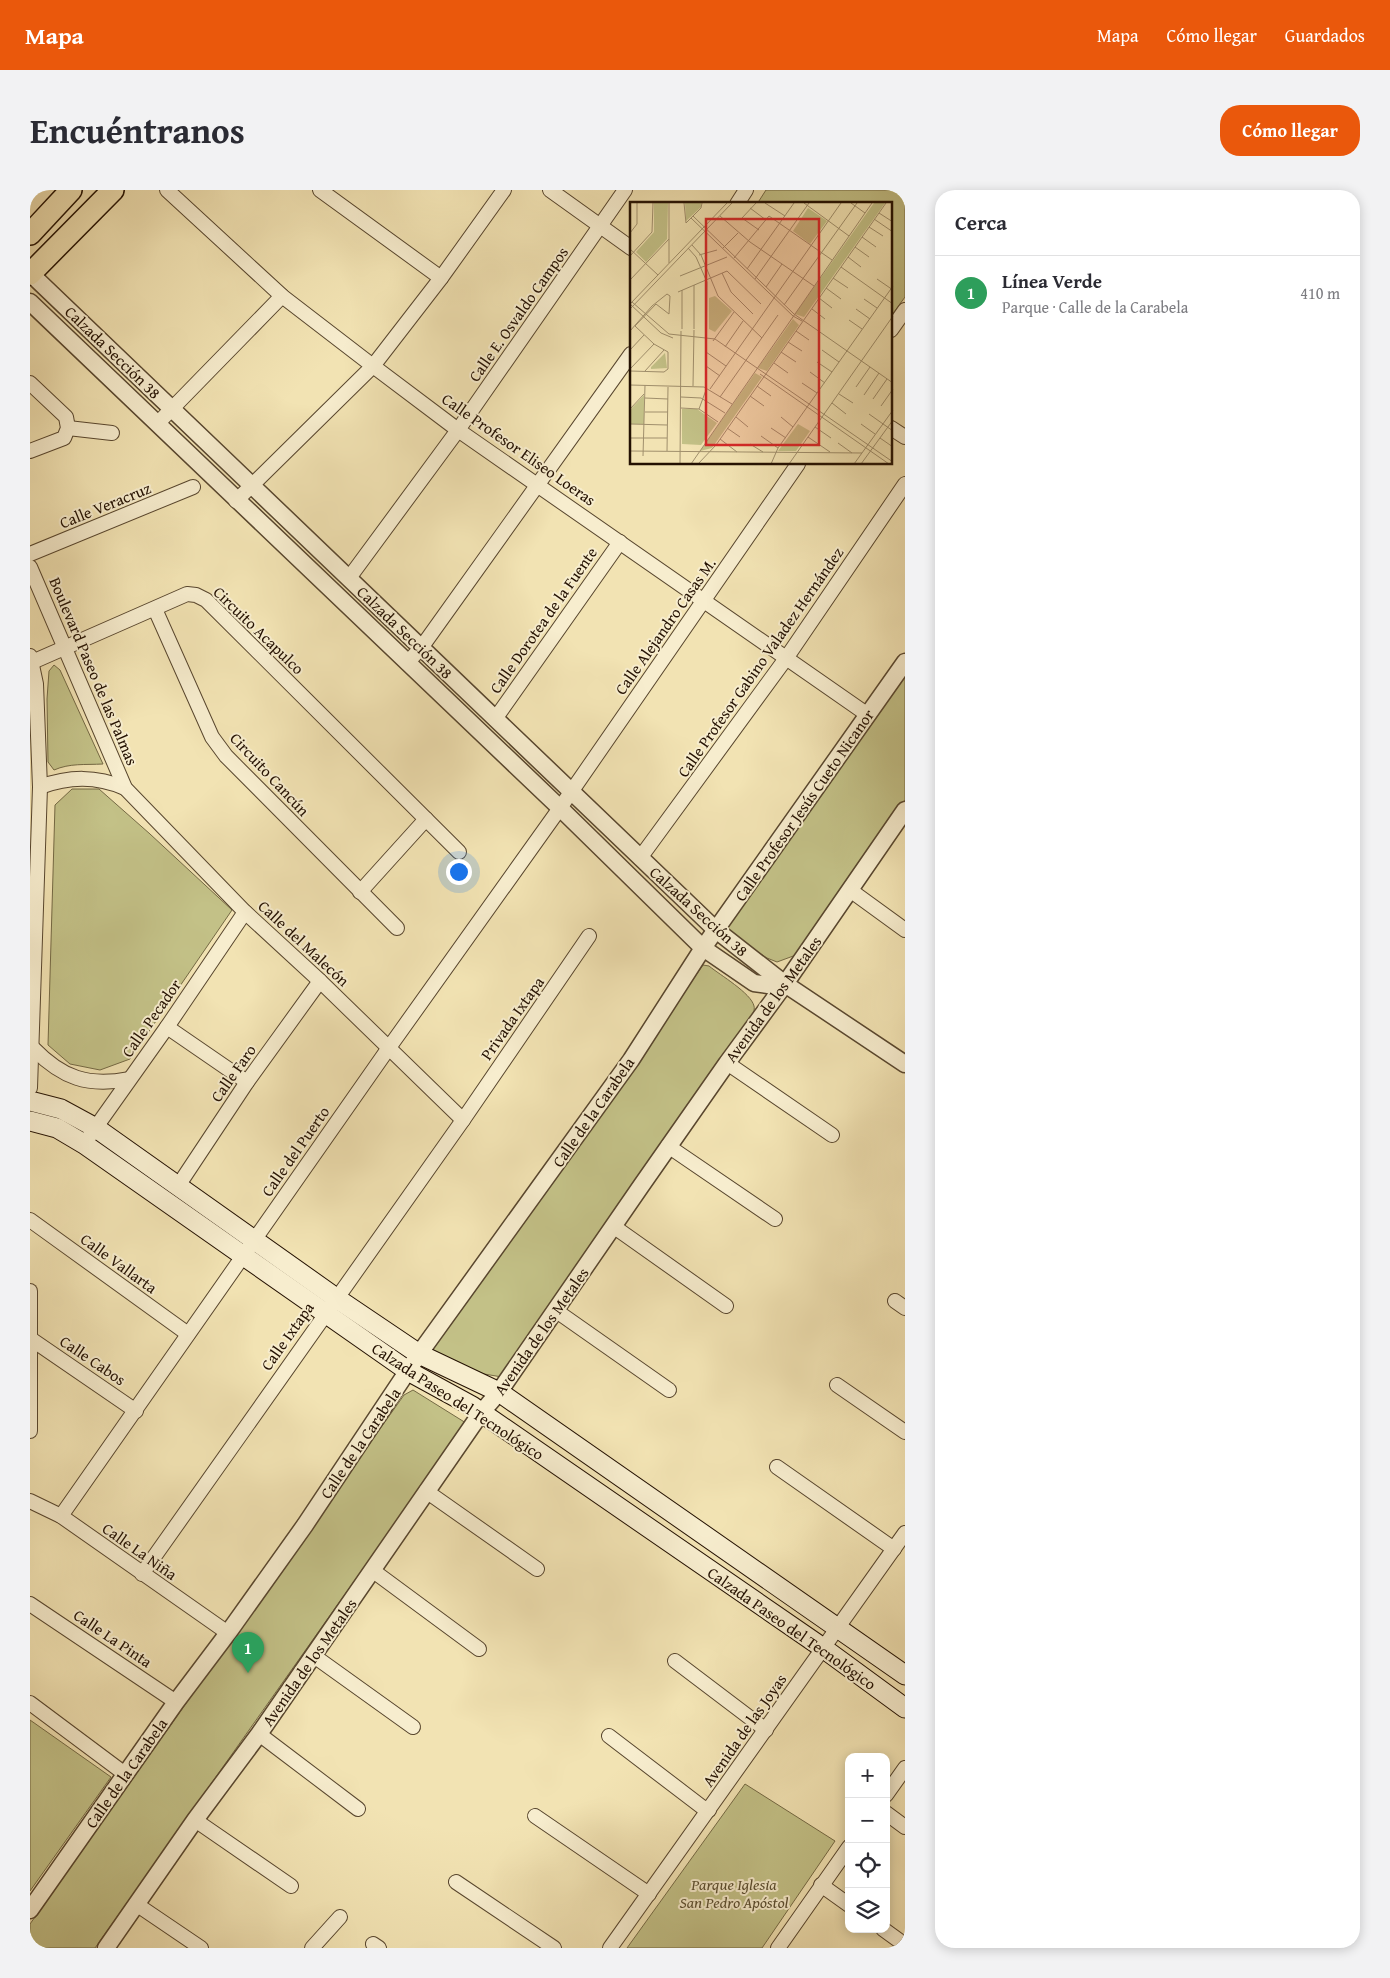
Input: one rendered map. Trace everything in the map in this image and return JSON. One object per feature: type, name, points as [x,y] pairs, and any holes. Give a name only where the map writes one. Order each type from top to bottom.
[{"type":"main road","points":[[30,234],[70,190]]},
{"type":"main road","points":[[30,274],[112,190]]},
{"type":"main road","name":"Calzada Paseo del Tecnológico","points":[[30,1101],[61,1109],[96,1128],[178,1186],[250,1248]]},
{"type":"main road","name":"Calzada Paseo del Tecnológico","points":[[30,1121],[57,1128],[250,1248],[330,1306],[408,1371],[472,1406],[823,1648],[905,1708]]},
{"type":"main road","name":"Calzada Paseo del Tecnológico","points":[[330,1306],[419,1354],[499,1392],[905,1675]]},
{"type":"main road","points":[[654,1532],[669,1510]]},
{"type":"street","name":"Calle Profesor Eliseo Loeras","points":[[167,190],[282,296],[458,430],[868,715]]},
{"type":"street","points":[[320,190],[441,278]]},
{"type":"street","points":[[550,190],[630,247]]},
{"type":"street","name":"Calle E. Osvaldo Campos","points":[[349,578],[458,430],[625,190]]},
{"type":"street","points":[[738,202],[746,190]]},
{"type":"street","points":[[236,501],[373,366],[441,278],[497,192]]},
{"type":"street","name":"Calzada Sección 38","points":[[30,274],[716,930],[785,984],[905,1064]]},
{"type":"street","points":[[158,424],[282,296]]},
{"type":"street","name":"Calzada Sección 38","points":[[30,302],[236,501],[560,808],[703,948],[754,983],[768,985],[785,984]]},
{"type":"street","points":[[892,329],[905,310]]},
{"type":"street","points":[[407,663],[421,648],[630,355]]},
{"type":"street","points":[[30,382],[66,417],[68,428],[64,438],[30,451]]},
{"type":"street","points":[[68,428],[112,432]]},
{"type":"street","points":[[892,429],[905,437]]},
{"type":"street","name":"Calle Alejandro Casas M.","points":[[560,808],[797,465]]},
{"type":"street","name":"Calle Profesor Gabino Valadez Hernández","points":[[640,858],[787,657],[905,484]]},
{"type":"street","name":"Calle Veracruz","points":[[30,554],[193,487]]},
{"type":"street","name":"Calle Dorotea de la Fuente","points":[[495,719],[620,542]]},
{"type":"street","name":"Boulevard Paseo de las Palmas","points":[[30,567],[125,788]]},
{"type":"street","name":"Circuito Acapulco","points":[[31,661],[66,648],[187,594],[196,595],[206,600],[460,852]]},
{"type":"street","name":"Circuito Cancún","points":[[155,609],[212,737],[226,756],[397,928]]},
{"type":"street","points":[[30,1088],[33,1048],[40,787],[36,684],[31,661]]},
{"type":"street","name":"Calle Profesor Jesús Cueto Nicanor","points":[[703,948],[905,662]]},
{"type":"street","points":[[40,787],[68,779],[83,778],[112,782],[125,788]]},
{"type":"street","name":"Calle del Malecón","points":[[125,788],[245,912],[320,981],[463,1120]]},
{"type":"street","name":"Calle del Puerto","points":[[61,1516],[388,1048],[560,808]]},
{"type":"street","name":"Avenida de los Metales","points":[[106,1948],[195,1820],[314,1656],[426,1491],[481,1413],[499,1392],[668,1146],[785,984],[905,810]]},
{"type":"street","points":[[360,892],[426,819]]},
{"type":"street","points":[[850,890],[905,930]]},
{"type":"street","name":"Calle Pecador","points":[[84,1144],[245,912]]},
{"type":"street","name":"Privada Ixtapa","points":[[463,1120],[589,936]]},
{"type":"street","name":"Calle de la Carabela","points":[[30,1910],[176,1702],[305,1525],[419,1354],[631,1060],[703,948]]},
{"type":"street","name":"Calle Faro","points":[[178,1186],[247,1082],[320,981]]},
{"type":"street","points":[[167,1027],[247,1082]]},
{"type":"street","points":[[33,1048],[60,1071],[76,1078],[94,1082],[112,1082],[129,1079]]},
{"type":"street","points":[[727,1063],[832,1135]]},
{"type":"street","name":"Calle Ixtapa","points":[[142,1574],[463,1120]]},
{"type":"street","points":[[668,1146],[775,1219]]},
{"type":"street","name":"Calle Vallarta","points":[[30,1220],[188,1334]]},
{"type":"street","points":[[613,1226],[726,1306]]},
{"type":"street","points":[[30,1291],[30,1431]]},
{"type":"street","points":[[555,1310],[669,1390]]},
{"type":"street","name":"Calle Cabos","points":[[31,1339],[136,1411]]},
{"type":"street","points":[[837,1385],[905,1432]]},
{"type":"street","points":[[777,1468],[894,1548]]},
{"type":"street","points":[[426,1491],[537,1569]]},
{"type":"street","name":"Calle La Niña","points":[[30,1501],[61,1516],[228,1633]]},
{"type":"street","name":"Avenida de las Joyas","points":[[610,1948],[905,1532]]},
{"type":"street","points":[[372,1570],[479,1649]]},
{"type":"street","name":"Calle La Pinta","points":[[30,1604],[176,1702]]},
{"type":"street","points":[[314,1656],[414,1727]]},
{"type":"street","points":[[675,1661],[766,1730]]},
{"type":"street","points":[[30,1703],[125,1774]]},
{"type":"street","points":[[259,1734],[358,1809]]},
{"type":"street","points":[[609,1736],[702,1807],[709,1810]]},
{"type":"street","points":[[890,1789],[905,1768]]},
{"type":"street","points":[[535,1816],[649,1894]]},
{"type":"street","points":[[890,1816],[905,1827]]},
{"type":"street","points":[[195,1820],[290,1886]]},
{"type":"street","points":[[778,1948],[845,1852]]},
{"type":"street","points":[[456,1882],[554,1948]]},
{"type":"street","points":[[821,1885],[845,1902]]},
{"type":"street","points":[[136,1904],[201,1948]]},
{"type":"street","points":[[312,1948],[340,1917]]},
{"type":"street","points":[[888,1933],[905,1945]]},
{"type":"green space","points":[[766,190],[905,190],[905,297],[892,315],[892,202],[758,202]]},
{"type":"green space","points":[[54,665],[60,670],[103,764],[72,765],[54,770],[48,762],[47,699],[49,671]]},
{"type":"green space","points":[[905,670],[905,800],[796,955],[777,962],[767,958],[722,929]]},
{"type":"green space","points":[[72,789],[99,789],[232,910],[130,1059],[100,1070],[70,1064],[48,1045],[55,805]]},
{"type":"green space","points":[[703,965],[709,966],[734,984],[752,1001],[754,1010],[752,1016],[502,1377],[484,1374],[431,1352]]},
{"type":"green space","points":[[413,1390],[466,1423],[95,1948],[30,1948],[30,1924],[404,1395]]},
{"type":"green space","points":[[30,1720],[111,1777],[30,1891]]},
{"type":"green space","name":"Parque Iglesia San Pedro Apóstol","points":[[745,1784],[835,1841],[762,1948],[627,1948]]},
{"type":"place","name":"Línea Verde","points":[[248,1673]]}]
